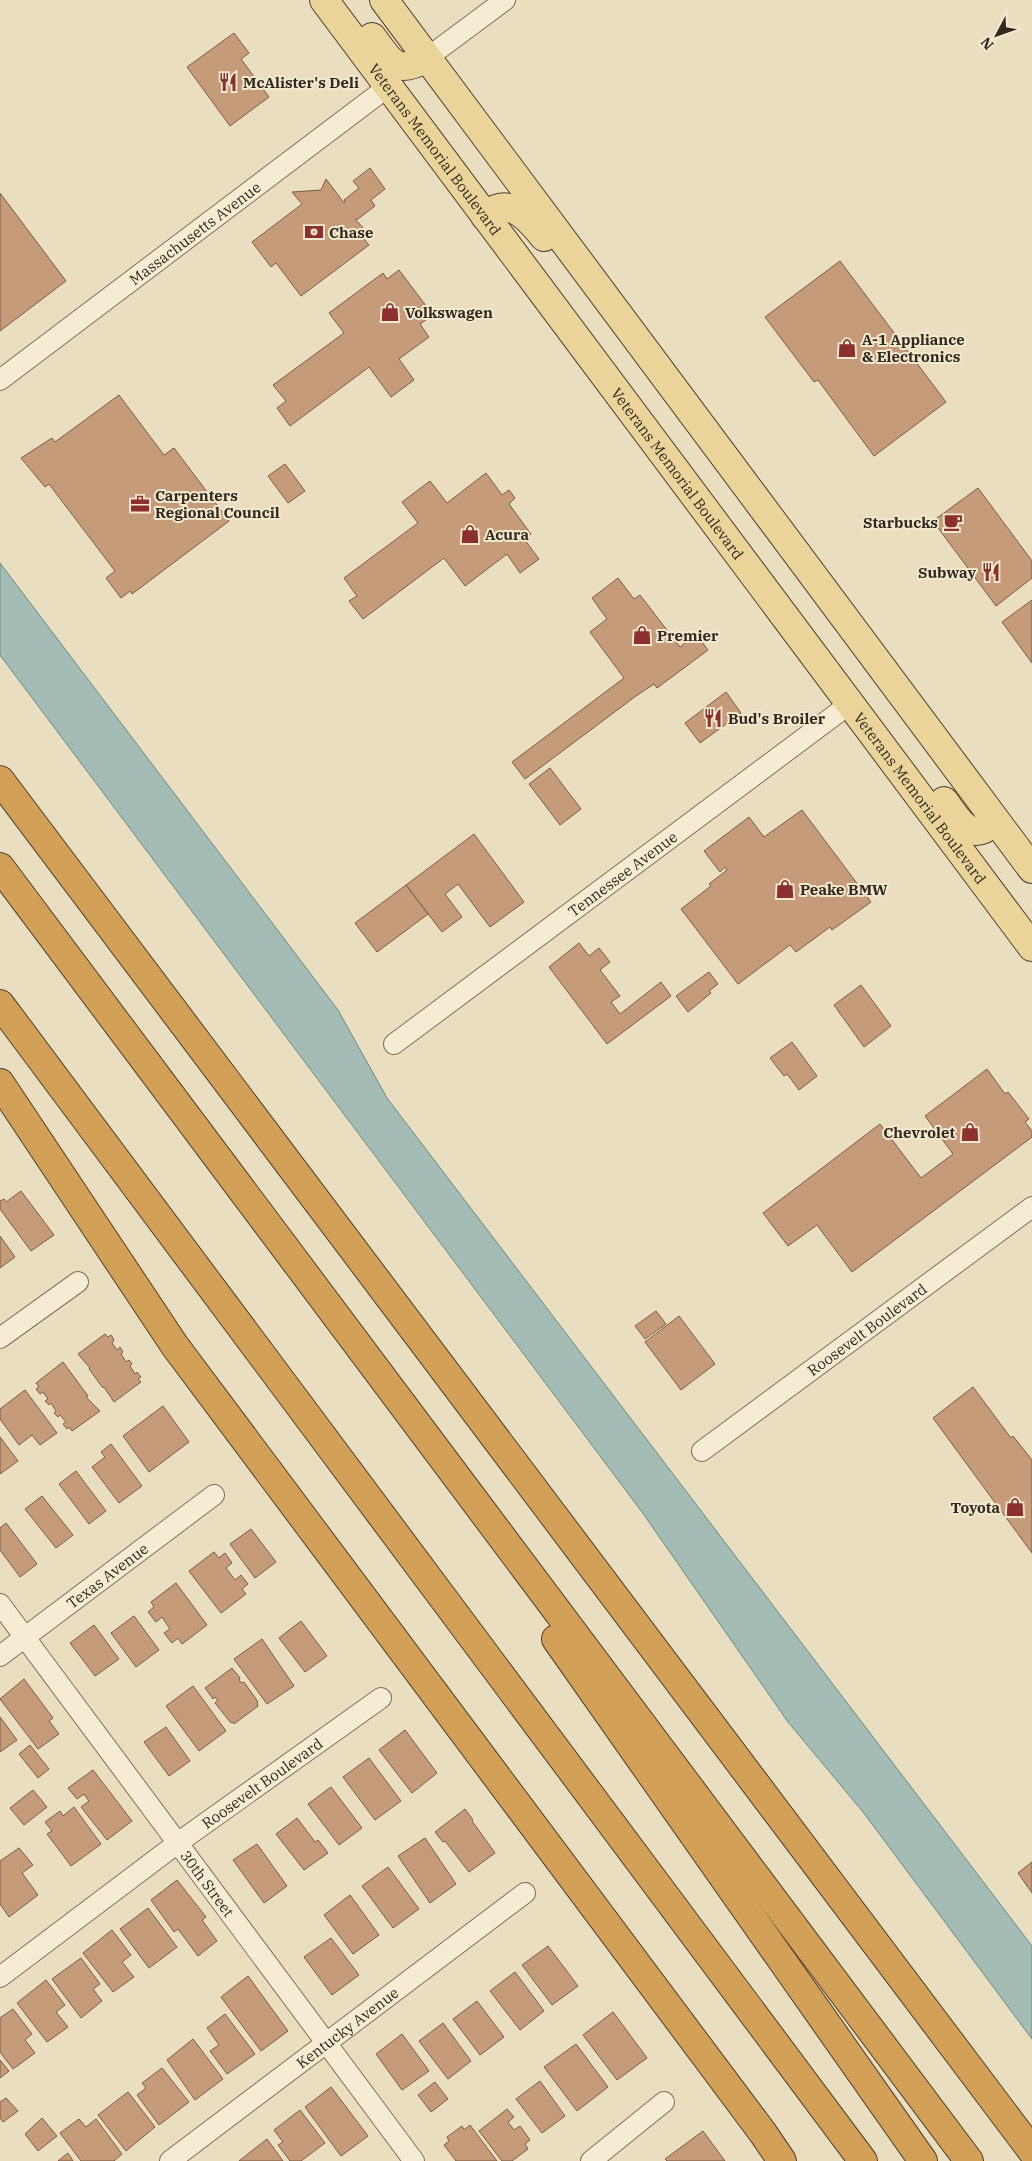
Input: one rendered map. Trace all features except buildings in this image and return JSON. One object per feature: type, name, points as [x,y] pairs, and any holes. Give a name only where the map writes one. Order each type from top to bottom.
[{"type":"highway","points":[[0,780],[1032,2150]]},
{"type":"highway","points":[[0,867],[969,2161]]},
{"type":"highway","points":[[0,1004],[859,2155]]},
{"type":"highway","points":[[0,1083],[176,1346],[782,2161]]},
{"type":"highway","points":[[242,1192],[924,2161]]},
{"type":"main road","name":"Veterans Memorial Boulevard","points":[[324,0],[1032,947]]},
{"type":"main road","points":[[344,0],[389,60],[399,66],[411,67],[427,58]]},
{"type":"main road","points":[[384,0],[1032,869]]},
{"type":"main road","points":[[485,216],[494,208],[504,206],[517,210],[532,221],[632,353],[645,364],[661,373]]},
{"type":"main road","points":[[830,676],[846,678],[860,689],[963,826],[972,831],[981,831],[988,828],[995,820]]},
{"type":"street","points":[[427,58],[505,0]]},
{"type":"street","name":"Massachusetts Avenue","points":[[0,380],[388,86]]},
{"type":"street","name":"Tennessee Avenue","points":[[394,1044],[850,704]]},
{"type":"street","name":"Roosevelt Boulevard","points":[[702,1451],[1032,1207]]},
{"type":"street","points":[[0,1338],[78,1282]]},
{"type":"street","name":"Texas Avenue","points":[[0,1656],[214,1495]]},
{"type":"street","name":"30th Street","points":[[0,1604],[179,1842],[414,2161]]},
{"type":"street","name":"Roosevelt Boulevard","points":[[0,1977],[179,1842],[381,1698]]},
{"type":"street","name":"Kentucky Avenue","points":[[170,2161],[525,1893]]},
{"type":"street","points":[[591,2161],[664,2102]]},
{"type":"water","points":[[0,563],[338,1010],[387,1098],[1032,1946],[1032,2039],[863,1812],[788,1722],[642,1512],[0,655]]},
{"type":"place","name":"McAlister's Deli","points":[[228,82]]},
{"type":"place","name":"Chase","points":[[314,232]]},
{"type":"place","name":"Volkswagen","points":[[390,312]]},
{"type":"place","name":"A-1 Appliance & Electronics","points":[[847,348]]},
{"type":"place","name":"Carpenters Regional Council","points":[[140,504]]},
{"type":"place","name":"Starbucks","points":[[953,522]]},
{"type":"place","name":"Acura","points":[[470,534]]},
{"type":"place","name":"Subway","points":[[991,572]]},
{"type":"place","name":"Premier","points":[[642,635]]},
{"type":"place","name":"Bud's Broiler","points":[[713,718]]},
{"type":"place","name":"Peake BMW","points":[[785,889]]},
{"type":"place","name":"Chevrolet","points":[[970,1132]]},
{"type":"place","name":"Toyota","points":[[1015,1507]]}]
